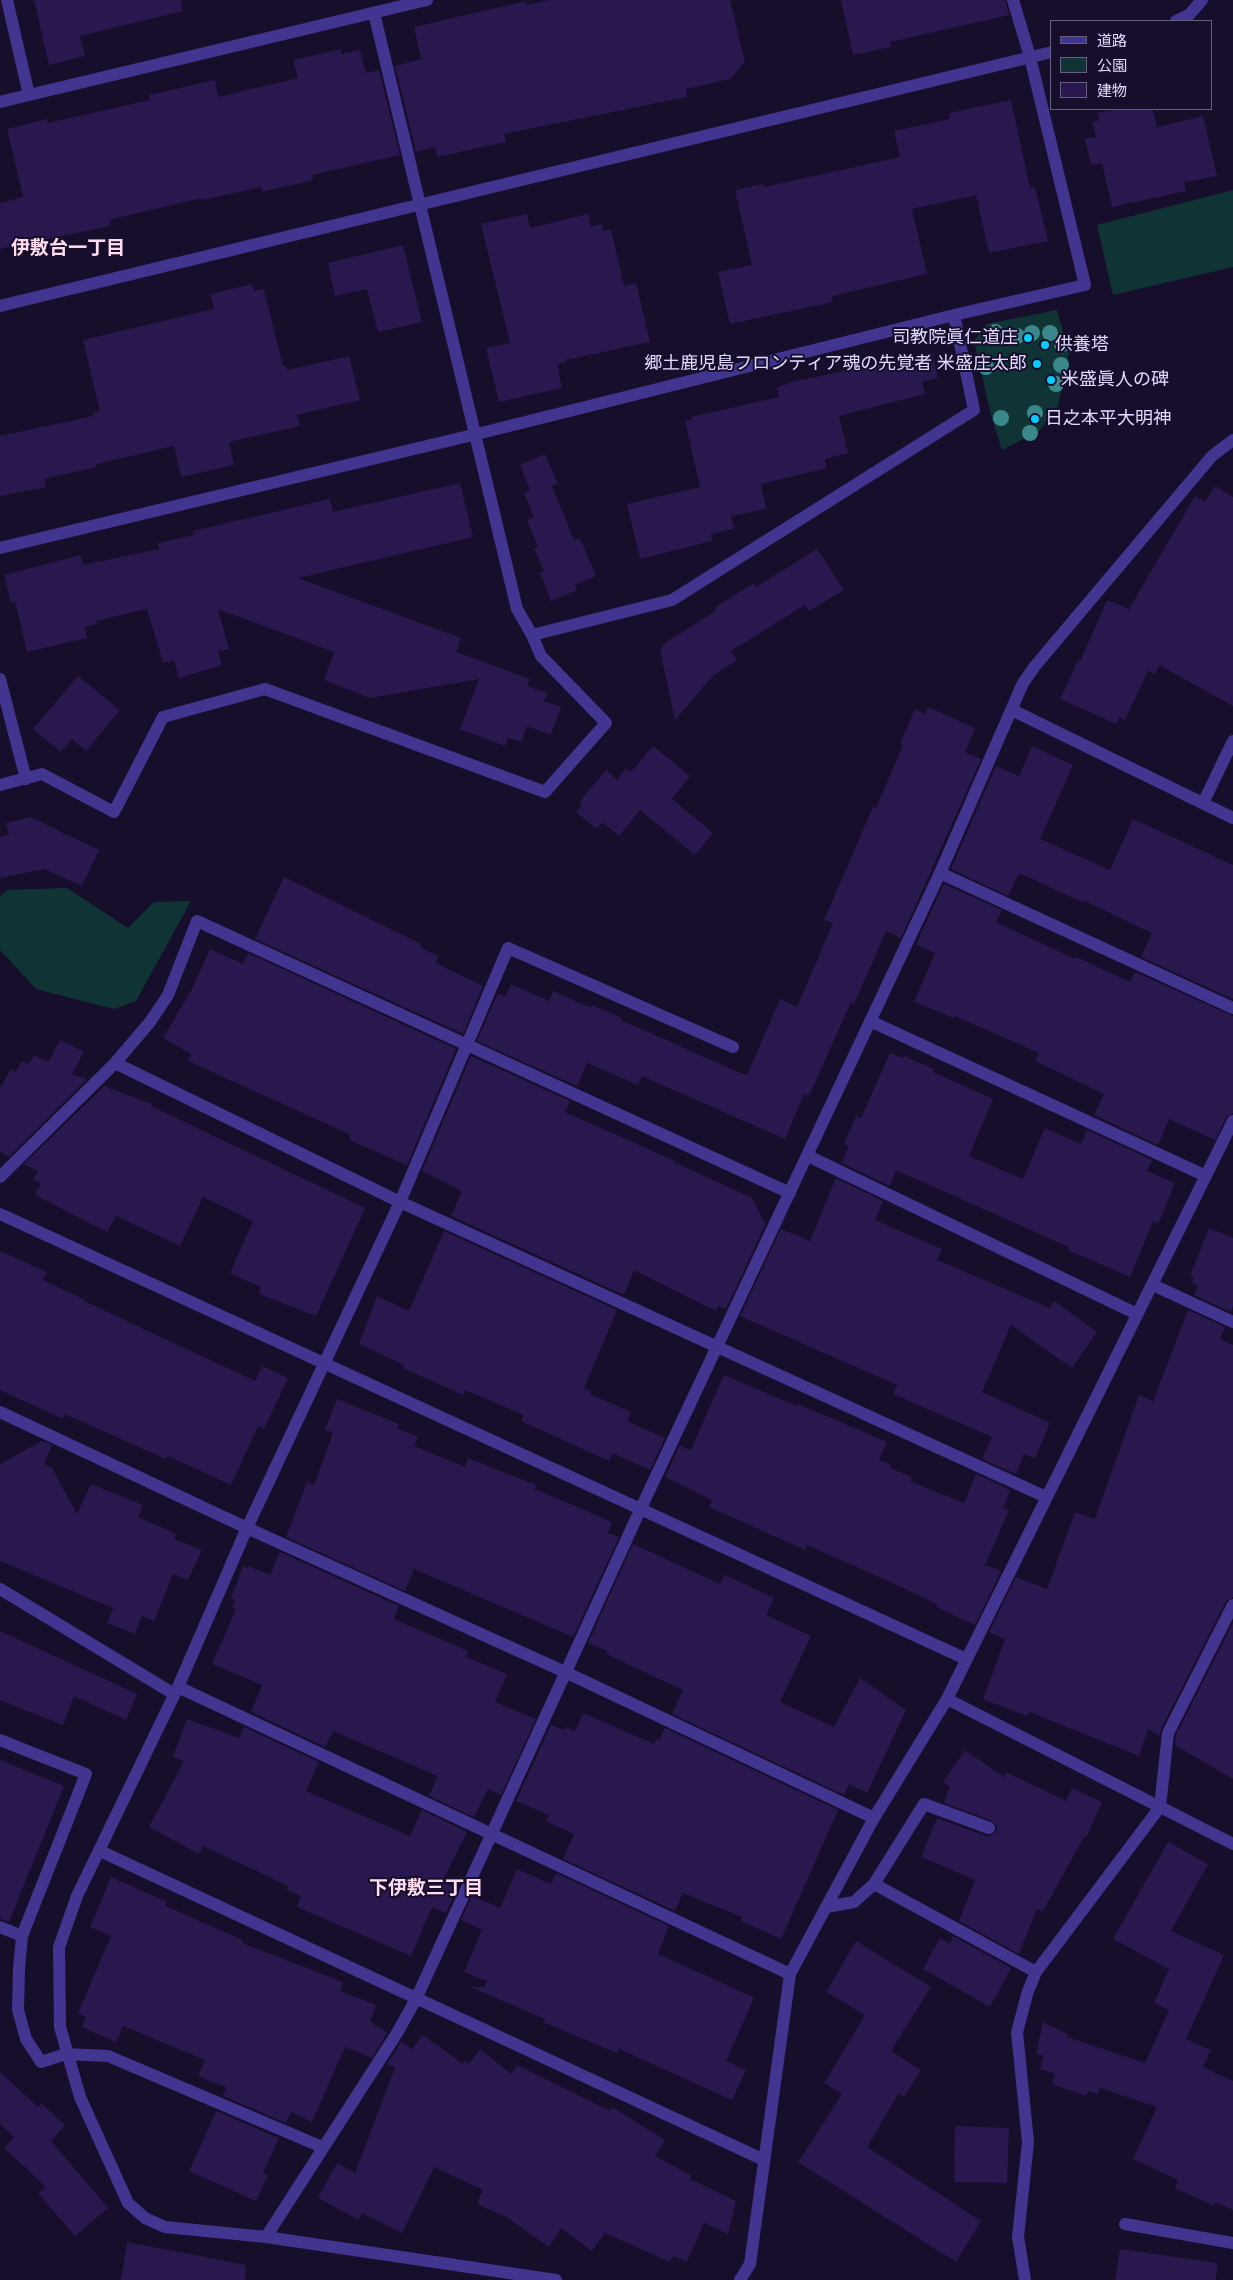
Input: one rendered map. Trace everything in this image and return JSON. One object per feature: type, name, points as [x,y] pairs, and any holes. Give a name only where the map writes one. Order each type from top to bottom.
[{"type":"street","points":[[6,0],[29,95]]},
{"type":"street","points":[[0,102],[427,0]]},
{"type":"street","points":[[0,548],[477,434],[1086,284],[1030,57],[1013,0]]},
{"type":"street","points":[[1178,20],[1189,15],[1202,0]]},
{"type":"street","points":[[0,785],[42,774],[114,812],[163,717],[265,688],[545,792],[606,723],[541,656],[532,635],[517,609],[422,204],[374,13]]},
{"type":"street","points":[[0,306],[1050,52]]},
{"type":"street","points":[[532,635],[672,600],[974,410],[954,315]]},
{"type":"street","points":[[266,2238],[322,2147],[397,2033],[416,1999],[490,1833],[716,1346],[808,1156],[940,873],[1023,684],[1035,666],[1212,456],[1233,440]]},
{"type":"street","points":[[0,679],[26,779]]},
{"type":"street","points":[[1012,710],[1233,818]]},
{"type":"street","points":[[1203,803],[1233,741]]},
{"type":"street","points":[[940,873],[1233,1008]]},
{"type":"street","points":[[0,1177],[115,1063],[150,1022],[168,995],[196,921],[790,1193]]},
{"type":"street","points":[[556,2280],[266,2238],[165,2228],[145,2218],[128,2203],[80,2097],[66,2054],[60,2027],[59,1947],[77,1896],[176,1690],[247,1528],[400,1202],[508,948],[733,1047]]},
{"type":"street","points":[[870,1021],[1206,1176]]},
{"type":"street","points":[[115,1063],[400,1202],[1046,1497]]},
{"type":"street","points":[[740,2280],[750,2264],[790,1974],[874,1818],[946,1700],[1233,1121]]},
{"type":"street","points":[[808,1156],[1137,1314]]},
{"type":"street","points":[[0,1214],[966,1659]]},
{"type":"street","points":[[1153,1285],[1233,1322]]},
{"type":"street","points":[[0,1412],[247,1528],[565,1672],[874,1818]]},
{"type":"street","points":[[0,1589],[176,1690],[490,1833],[790,1974]]},
{"type":"street","points":[[1025,2280],[1018,2237],[1028,2142],[1017,2032],[1028,1991],[1036,1972],[1160,1807],[1168,1733],[1233,1605]]},
{"type":"street","points":[[946,1700],[1233,1844]]},
{"type":"street","points":[[0,1740],[86,1774],[22,1936],[18,2010],[26,2039],[40,2062],[66,2054],[108,2056],[322,2147]]},
{"type":"street","points":[[826,1907],[854,1902],[874,1884],[924,1804],[989,1828]]},
{"type":"street","points":[[100,1851],[764,2160]]},
{"type":"street","points":[[874,1884],[1036,1972]]},
{"type":"street","points":[[0,1927],[22,1936]]},
{"type":"street","points":[[1125,2224],[1233,2243]]},
{"type":"green space","points":[[1233,190],[1233,267],[1113,295],[1097,225]]},
{"type":"green space","points":[[1057,310],[1069,353],[1058,407],[1039,431],[1002,450],[992,419],[974,341],[986,324]]},
{"type":"green space","points":[[67,888],[128,928],[154,902],[191,901],[136,1001],[114,1009],[36,989],[0,950],[0,896],[8,890]]},
{"type":"building","points":[[34,0],[181,0],[183,11],[80,36],[85,56],[49,65]]},
{"type":"building","points":[[550,0],[730,0],[745,62],[730,79],[686,89],[687,97],[504,134],[506,142],[437,157],[435,147],[416,152],[395,66],[421,59],[414,27],[526,1],[527,5]]},
{"type":"building","points":[[841,0],[1005,0],[1009,15],[890,42],[891,47],[853,55]]},
{"type":"building","points":[[341,49],[341,54],[360,50],[366,73],[379,70],[400,155],[312,175],[313,180],[262,192],[261,187],[202,200],[202,198],[109,220],[110,226],[0,249],[0,203],[23,197],[7,129],[47,119],[48,123],[150,100],[149,95],[215,80],[218,97],[298,78],[293,60]]},
{"type":"building","points":[[1011,100],[1030,188],[1035,187],[1048,241],[989,253],[976,195],[912,209],[927,274],[832,296],[833,301],[824,304],[730,324],[718,272],[752,265],[735,190],[763,184],[764,187],[900,157],[894,131],[950,119],[949,113]]},
{"type":"building","points":[[1113,110],[1153,110],[1157,127],[1203,116],[1217,176],[1184,182],[1186,191],[1112,207],[1102,163],[1091,165],[1085,139],[1096,137],[1092,122],[1099,120],[1098,113]]},
{"type":"building","points":[[527,214],[530,228],[588,214],[591,227],[602,224],[603,231],[611,229],[624,286],[636,283],[650,342],[565,360],[566,362],[557,364],[562,388],[499,402],[486,348],[510,343],[481,224]]},
{"type":"building","points":[[403,245],[422,322],[378,332],[367,289],[335,296],[328,263]]},
{"type":"building","points":[[252,284],[254,291],[264,289],[283,366],[286,366],[287,370],[349,356],[360,400],[297,415],[300,426],[229,442],[234,465],[181,477],[174,446],[96,464],[96,467],[44,479],[46,487],[0,496],[0,436],[93,416],[93,412],[100,411],[83,340],[214,309],[210,294]]},
{"type":"building","points":[[932,352],[938,378],[922,382],[925,394],[839,416],[848,453],[825,459],[827,468],[761,484],[766,509],[731,516],[734,529],[711,534],[712,541],[640,559],[627,504],[700,487],[685,421],[692,420],[691,417],[779,397],[777,387],[796,381]]},
{"type":"building","points":[[545,454],[558,484],[552,486],[574,540],[580,538],[596,576],[575,585],[577,590],[551,601],[540,573],[544,571],[534,548],[538,547],[527,520],[534,517],[524,493],[530,490],[520,465]]},
{"type":"building","points":[[460,483],[473,537],[298,578],[461,638],[456,652],[530,679],[527,686],[548,693],[544,701],[561,707],[551,735],[527,726],[521,742],[508,738],[505,746],[460,729],[479,679],[370,698],[324,680],[334,652],[218,609],[229,649],[218,651],[222,665],[179,678],[174,660],[163,663],[147,609],[96,621],[97,624],[85,627],[87,638],[27,652],[15,601],[11,603],[4,575],[81,555],[83,565],[159,549],[158,543],[194,535],[193,531],[330,499],[333,512]]},
{"type":"building","points":[[1215,486],[1233,497],[1233,706],[1159,665],[1155,674],[1148,671],[1125,720],[1119,717],[1116,724],[1060,699],[1078,660],[1080,662],[1107,600],[1129,609],[1195,496],[1205,502]]},
{"type":"building","points":[[817,549],[844,590],[809,611],[805,605],[731,651],[737,660],[713,676],[675,720],[660,650],[666,642],[716,611],[714,608],[754,583],[756,587]]},
{"type":"building","points":[[78,676],[120,710],[86,751],[72,739],[61,752],[33,729]]},
{"type":"building","points":[[928,707],[975,728],[965,752],[981,759],[901,938],[886,931],[854,1004],[851,1002],[809,1096],[804,1094],[785,1139],[642,1076],[638,1085],[587,1063],[577,1086],[477,1041],[498,993],[505,997],[511,984],[549,1001],[553,991],[591,1008],[592,1005],[622,1018],[621,1020],[745,1075],[748,1073],[780,999],[797,1007],[833,923],[824,920],[873,807],[876,808],[903,745],[900,744],[915,709],[925,714]]},
{"type":"building","points":[[653,746],[690,776],[672,799],[713,833],[695,855],[640,810],[619,836],[602,822],[597,829],[576,812],[582,805],[579,802],[606,770],[617,780],[626,768],[631,772]]},
{"type":"building","points":[[1032,746],[1073,765],[1040,839],[1110,870],[1133,819],[1233,865],[1233,999],[1141,957],[1152,933],[1083,900],[1082,902],[1019,873],[1008,896],[951,869],[996,766],[1019,776]]},
{"type":"building","points":[[31,817],[99,850],[82,886],[44,869],[0,878],[0,837],[9,835],[6,823]]},
{"type":"building","points":[[284,877],[421,944],[420,947],[438,956],[436,963],[483,986],[463,1034],[255,939]]},
{"type":"building","points":[[944,884],[1002,910],[996,922],[1075,959],[1076,957],[1130,982],[1135,972],[1233,1016],[1233,1113],[1226,1117],[1215,1140],[1169,1119],[1158,1145],[1094,1115],[1104,1094],[1035,1061],[1039,1053],[955,1016],[954,1018],[914,1002],[935,953],[916,944]]},
{"type":"building","points":[[210,949],[243,964],[248,953],[456,1049],[407,1165],[349,1140],[351,1135],[188,1061],[191,1054],[163,1038],[193,987]]},
{"type":"building","points":[[60,1040],[84,1052],[72,1074],[87,1079],[9,1157],[0,1152],[0,1088],[11,1069],[16,1072],[22,1061],[29,1064],[34,1055],[48,1062]]},
{"type":"building","points":[[890,1053],[903,1058],[904,1056],[934,1069],[933,1072],[993,1099],[969,1156],[1023,1179],[1045,1128],[1081,1144],[1087,1130],[1152,1160],[1147,1171],[1175,1183],[1158,1224],[1153,1221],[1130,1277],[1068,1250],[1069,1247],[896,1170],[890,1186],[842,1163],[849,1146],[844,1144],[856,1116],[861,1118]]},
{"type":"building","points":[[471,1056],[570,1101],[565,1112],[752,1198],[766,1223],[726,1309],[718,1306],[716,1311],[634,1270],[624,1295],[451,1216],[462,1191],[422,1171]]},
{"type":"building","points":[[104,1086],[152,1104],[151,1106],[365,1208],[316,1316],[259,1294],[261,1287],[230,1273],[253,1221],[203,1197],[180,1246],[116,1216],[107,1232],[35,1195],[41,1183],[33,1179],[38,1171],[24,1164]]},
{"type":"building","points":[[836,1178],[883,1201],[875,1220],[942,1249],[937,1260],[1050,1308],[1054,1301],[1097,1332],[1072,1368],[1011,1325],[982,1392],[1050,1423],[1035,1458],[1024,1454],[1016,1474],[982,1459],[992,1437],[893,1394],[897,1385],[740,1316],[781,1229],[810,1241]]},
{"type":"building","points":[[1209,1228],[1233,1238],[1233,1306],[1231,1312],[1194,1295],[1198,1286],[1192,1283],[1194,1277],[1190,1276]]},
{"type":"building","points":[[444,1231],[617,1310],[584,1388],[591,1391],[590,1394],[631,1412],[627,1421],[665,1438],[650,1470],[613,1453],[609,1461],[521,1421],[524,1415],[465,1390],[463,1395],[403,1368],[404,1365],[359,1344],[377,1296],[409,1311]]},
{"type":"building","points":[[0,1251],[47,1272],[43,1280],[84,1301],[255,1381],[262,1366],[288,1378],[264,1429],[258,1426],[231,1485],[168,1456],[166,1459],[65,1414],[63,1419],[0,1390]]},
{"type":"building","points":[[1188,1310],[1225,1327],[1220,1339],[1233,1345],[1233,1597],[1226,1601],[1161,1729],[1160,1736],[1148,1729],[1139,1756],[1029,1712],[1027,1716],[983,1699],[1005,1639],[989,1632],[1016,1577],[1047,1589],[1075,1512],[1095,1519],[1139,1395],[1153,1401]]},
{"type":"building","points":[[724,1375],[887,1442],[879,1460],[892,1465],[890,1468],[912,1477],[910,1481],[964,1503],[976,1474],[1010,1490],[1003,1508],[1009,1510],[985,1565],[1001,1571],[975,1625],[936,1607],[937,1604],[807,1545],[805,1550],[709,1507],[712,1500],[665,1477],[680,1445],[690,1450],[692,1447]]},
{"type":"building","points":[[337,1399],[399,1424],[397,1428],[418,1437],[414,1446],[465,1467],[468,1458],[536,1485],[535,1489],[612,1522],[608,1533],[619,1537],[573,1637],[414,1569],[405,1591],[286,1537],[307,1482],[314,1485],[333,1433],[325,1430]]},
{"type":"building","points":[[42,1441],[52,1445],[44,1464],[52,1468],[77,1514],[91,1484],[143,1505],[138,1517],[176,1534],[174,1539],[202,1550],[188,1580],[173,1574],[154,1621],[142,1616],[135,1634],[107,1623],[113,1608],[0,1561],[0,1464]]},
{"type":"building","points":[[633,1544],[720,1584],[725,1575],[774,1598],[766,1615],[811,1636],[780,1702],[834,1727],[860,1678],[906,1710],[867,1793],[849,1784],[844,1795],[672,1714],[683,1690],[606,1654],[607,1651],[588,1643]]},
{"type":"building","points":[[280,1552],[399,1606],[394,1619],[468,1651],[466,1657],[507,1674],[495,1702],[536,1719],[501,1795],[488,1789],[474,1817],[429,1796],[438,1776],[333,1731],[325,1747],[251,1712],[262,1685],[212,1664],[236,1609],[232,1607],[235,1600],[231,1598],[243,1566],[248,1568],[249,1566],[270,1575]]},
{"type":"building","points":[[1233,1623],[1233,1779],[1175,1745],[1176,1735]]},
{"type":"building","points":[[0,1631],[137,1694],[126,1720],[74,1696],[63,1725],[0,1700]]},
{"type":"building","points":[[583,1713],[654,1744],[656,1739],[659,1740],[665,1728],[838,1810],[781,1939],[741,1921],[742,1917],[683,1893],[675,1911],[563,1859],[574,1834],[546,1821],[549,1815],[516,1801],[551,1725],[564,1730],[566,1727],[575,1731]]},
{"type":"building","points":[[187,1719],[239,1738],[244,1727],[319,1762],[306,1791],[410,1836],[422,1810],[467,1832],[442,1882],[457,1889],[446,1913],[432,1907],[411,1956],[297,1907],[301,1896],[287,1890],[288,1886],[203,1846],[199,1854],[149,1827],[184,1761],[173,1757]]},
{"type":"building","points":[[965,1750],[1004,1777],[1006,1772],[1066,1801],[1072,1788],[1102,1802],[1086,1838],[1084,1837],[1043,1911],[1037,1909],[1019,1954],[959,1921],[975,1880],[921,1857],[937,1818],[986,1836],[991,1836],[996,1831],[997,1826],[992,1821],[944,1803],[950,1787],[943,1782]]},
{"type":"building","points":[[0,1760],[64,1786],[9,1922],[0,1919]]},
{"type":"building","points":[[1168,1842],[1208,1864],[1171,1931],[1224,1955],[1186,2039],[1211,2050],[1203,2067],[1233,2081],[1233,2210],[1216,2202],[1214,2206],[1175,2188],[1178,2180],[1133,2159],[1157,2107],[1100,2088],[1098,2094],[1088,2091],[1086,2096],[1052,2084],[1055,2074],[1040,2069],[1044,2056],[1036,2054],[1043,2022],[1067,2034],[1067,2037],[1145,2063],[1169,2010],[1154,2003],[1169,1969],[1113,1939]]},
{"type":"building","points":[[517,1869],[551,1884],[556,1873],[669,1926],[658,1954],[753,1997],[726,2061],[746,2070],[732,2100],[619,2049],[617,2053],[543,2022],[545,2019],[470,1987],[484,1987],[487,1981],[464,1972],[482,1930],[461,1920],[472,1896],[500,1908]]},
{"type":"building","points":[[111,1877],[167,1902],[165,1906],[243,1940],[242,1943],[343,1982],[340,1991],[376,2005],[370,2021],[387,2033],[372,2058],[345,2047],[312,2122],[291,2112],[286,2123],[223,2096],[227,2088],[198,2076],[205,2060],[123,2026],[116,2042],[82,2027],[86,2017],[78,2013],[111,1936],[90,1927]]},
{"type":"building","points":[[953,1936],[1011,1968],[990,2007],[923,1969],[940,1938],[950,1944]]},
{"type":"building","points":[[856,1941],[931,1987],[891,2051],[921,2070],[904,2097],[899,2093],[867,2147],[981,2221],[956,2262],[798,2162],[842,2094],[824,2083],[865,2015],[826,1992]]},
{"type":"building","points":[[423,2035],[463,2064],[465,2061],[469,2064],[480,2049],[511,2074],[517,2065],[610,2111],[612,2107],[665,2140],[655,2156],[692,2176],[690,2179],[736,2201],[728,2234],[704,2223],[687,2262],[673,2256],[670,2262],[605,2233],[592,2251],[561,2228],[549,2247],[508,2218],[477,2204],[483,2190],[434,2167],[402,2233],[362,2213],[359,2220],[318,2198],[337,2163],[355,2173],[395,2067],[387,2064],[401,2042],[412,2049]]},
{"type":"building","points":[[0,2072],[38,2107],[41,2103],[65,2125],[51,2141],[108,2208],[75,2236],[38,2193],[46,2187],[4,2148],[14,2137],[0,2124]]},
{"type":"building","points":[[216,2111],[279,2138],[263,2173],[268,2175],[256,2201],[189,2171]]},
{"type":"building","points":[[955,2126],[1009,2128],[1007,2183],[954,2182]]},
{"type":"building","points":[[127,2242],[246,2265],[245,2280],[121,2280]]},
{"type":"building","points":[[1120,2249],[1217,2263],[1216,2280],[1115,2280]]},
{"type":"place","name":"司教院眞仁道庄","points":[[1028,338]]},
{"type":"place","name":"供養塔","points":[[1045,345]]},
{"type":"place","name":"郷土鹿児島フロンティア魂の先覚者 米盛庄太郎","points":[[1037,364]]},
{"type":"place","name":"米盛眞人の碑","points":[[1051,380]]},
{"type":"place","name":"日之本平大明神","points":[[1035,419]]},
{"type":"district","name":"伊敷台一丁目","points":[[68,249]]},
{"type":"district","name":"下伊敷三丁目","points":[[426,1889]]}]
